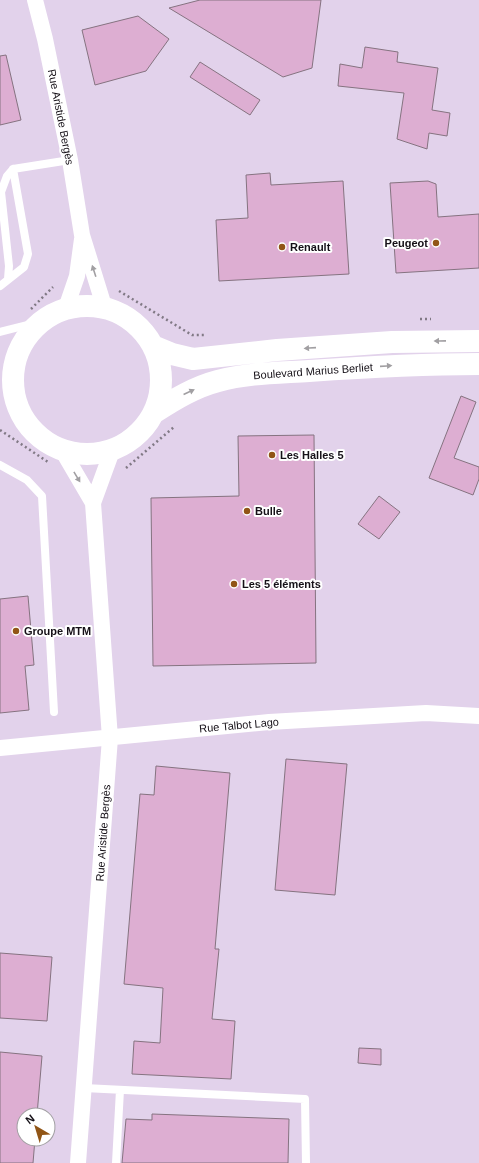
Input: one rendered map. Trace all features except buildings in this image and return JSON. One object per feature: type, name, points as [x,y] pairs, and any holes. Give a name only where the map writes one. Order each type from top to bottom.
[{"type":"main road","points":[[104,306],[125,315],[143,329],[155,347],[162,368],[162,390],[155,412],[138,436],[112,451],[57,459],[9,404],[14,396],[9,355],[27,335],[34,316],[66,308],[104,306]]},
{"type":"main road","name":"Boulevard Marius Berliet","points":[[155,347],[172,354],[192,359],[277,350],[392,342],[479,341]]},
{"type":"main road","name":"Boulevard Marius Berliet","points":[[155,412],[178,397],[201,386],[250,375],[418,364],[479,364]]},
{"type":"street","name":"Rue Aristide Bergès","points":[[35,0],[45,39],[70,160],[82,235],[104,306]]},
{"type":"street","name":"Rue Aristide Bergès","points":[[66,308],[77,276],[82,235]]},
{"type":"street","name":"Rue Aristide Bergès","points":[[78,1163],[110,738],[93,503],[112,451]]},
{"type":"street","name":"Rue Aristide Bergès","points":[[57,459],[93,503]]},
{"type":"street","name":"Rue Talbot Lago","points":[[0,748],[277,722],[426,713],[479,716]]},
{"type":"lane","points":[[8,279],[9,266],[1,192],[7,176],[13,169],[70,160]]},
{"type":"lane","points":[[0,286],[24,266],[28,254],[13,169]]},
{"type":"lane","points":[[0,332],[34,316]]},
{"type":"lane","points":[[0,465],[26,480],[42,496],[54,712]]},
{"type":"lane","points":[[84,1088],[305,1099],[306,1163]]},
{"type":"lane","points":[[116,1163],[120,1090]]},
{"type":"path","points":[[34,316],[58,283]]},
{"type":"path","points":[[116,288],[121,293],[192,335],[208,335]]},
{"type":"path","points":[[419,319],[434,319]]},
{"type":"path","points":[[122,471],[176,425]]},
{"type":"path","points":[[0,430],[57,459]]},
{"type":"shaded area","points":[[0,0],[479,0],[479,1163],[0,1163]]},
{"type":"place","name":"Peugeot","points":[[436,243]]},
{"type":"place","name":"Renault","points":[[282,247]]},
{"type":"place","name":"Les Halles 5","points":[[272,455]]},
{"type":"place","name":"Bulle","points":[[247,511]]},
{"type":"place","name":"Les 5 éléments","points":[[234,584]]},
{"type":"place","name":"Groupe MTM","points":[[16,631]]}]
